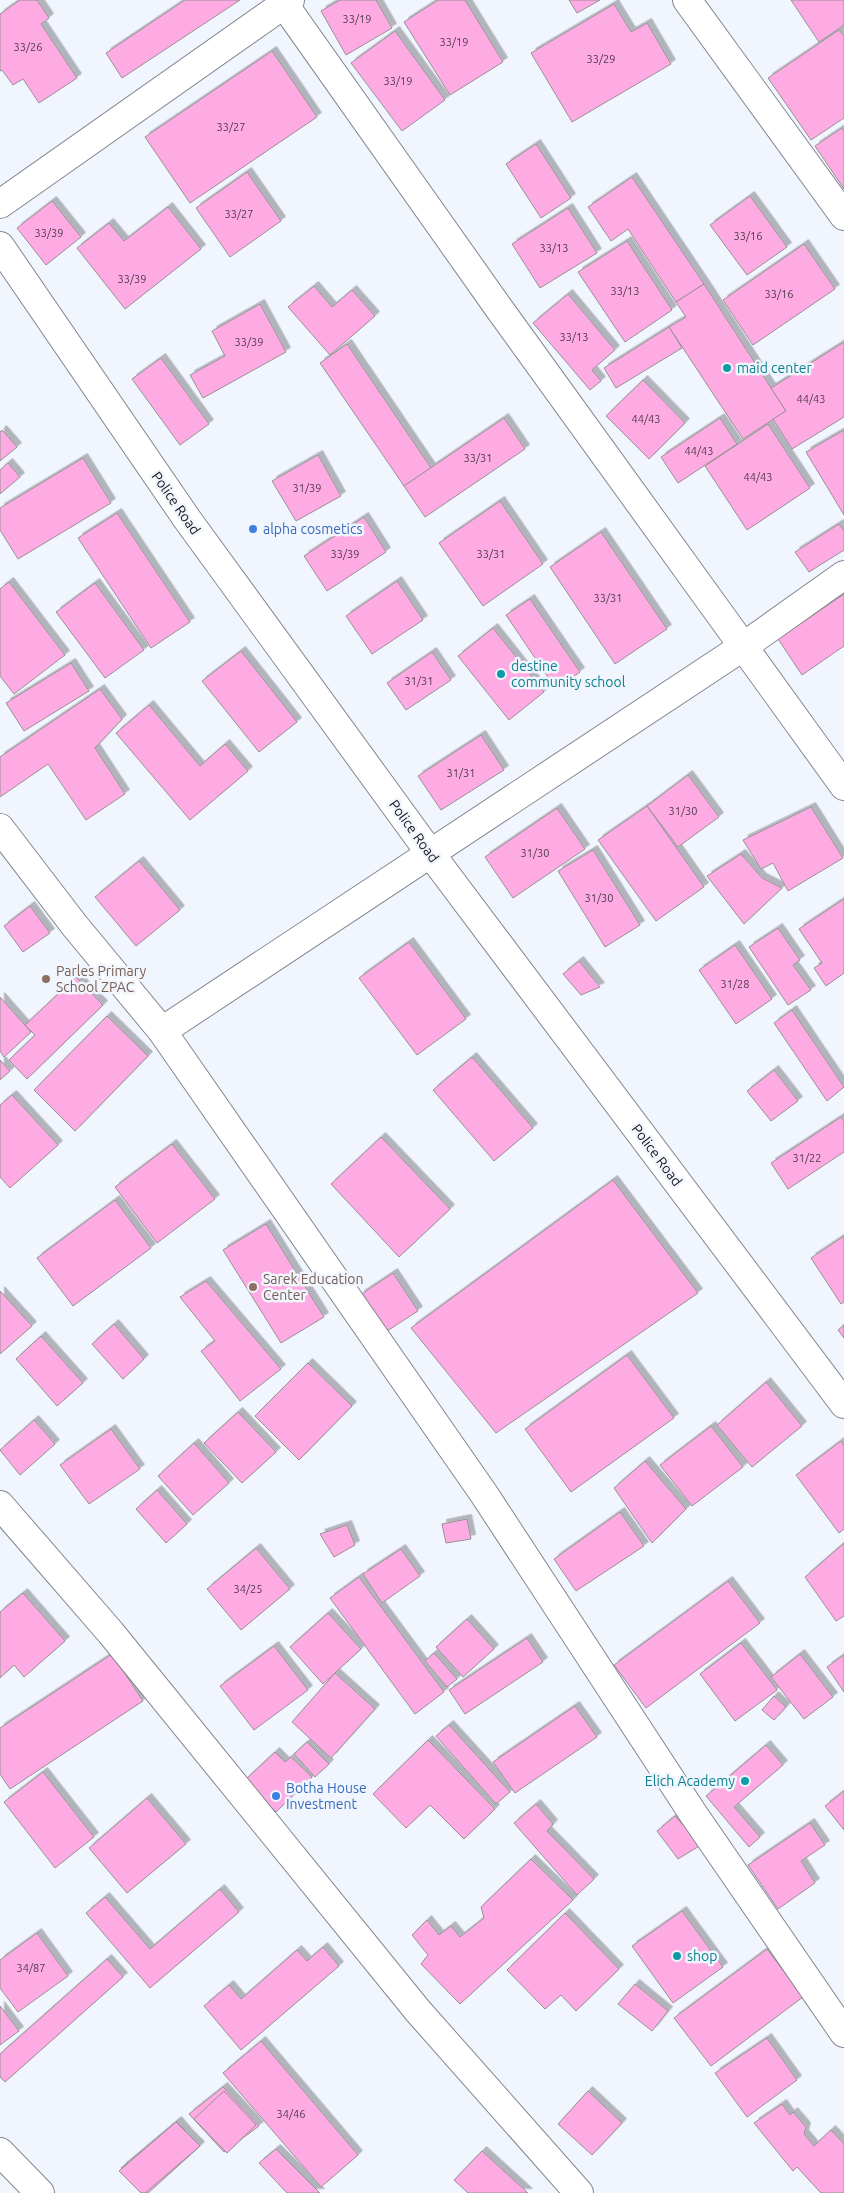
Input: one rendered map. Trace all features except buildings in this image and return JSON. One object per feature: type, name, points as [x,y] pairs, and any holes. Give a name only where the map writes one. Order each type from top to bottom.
[{"type":"street","points":[[687,0],[844,216]]},
{"type":"street","points":[[0,204],[285,1],[498,307],[844,786]]},
{"type":"street","name":"Police Road","points":[[0,246],[187,519],[430,853],[844,1404]]},
{"type":"street","points":[[162,1032],[744,646],[844,575]]},
{"type":"street","points":[[0,828],[74,926],[162,1032],[484,1494],[687,1804],[844,2033]]},
{"type":"street","points":[[0,1505],[111,1633],[418,2011],[579,2193]]},
{"type":"street","points":[[0,2152],[40,2193]]},
{"type":"place","name":"maid center","points":[[727,368]]},
{"type":"place","name":"alpha cosmetics","points":[[253,529]]},
{"type":"place","name":"destine community school","points":[[501,674]]},
{"type":"place","name":"Parles Primary School ZPAC","points":[[46,979]]},
{"type":"place","name":"Sarek Education Center","points":[[253,1287]]},
{"type":"place","name":"Elich Academy","points":[[745,1781]]},
{"type":"place","name":"Botha House Investment","points":[[276,1796]]},
{"type":"place","name":"shop","points":[[677,1956]]}]
